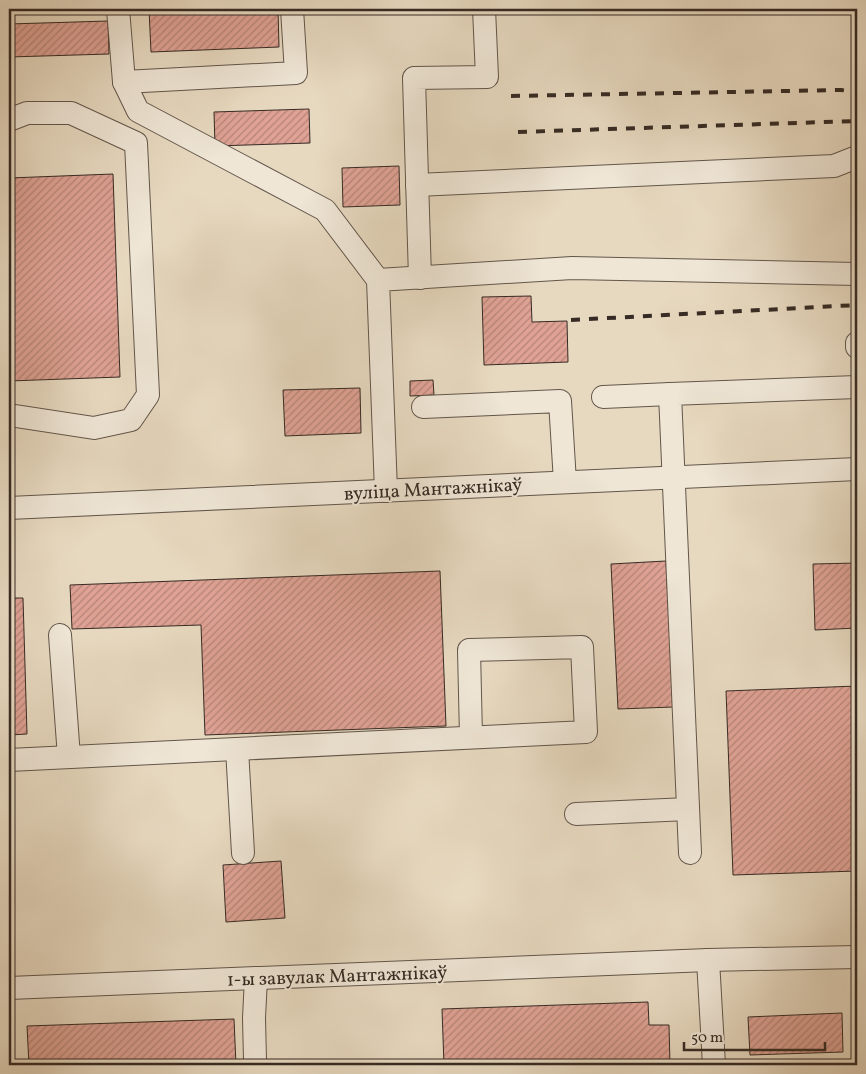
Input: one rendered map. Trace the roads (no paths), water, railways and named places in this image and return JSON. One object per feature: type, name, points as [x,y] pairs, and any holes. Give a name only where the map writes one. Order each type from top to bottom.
[{"type":"street","points":[[118,9],[124,82],[138,111],[325,210],[378,280],[386,490]]},
{"type":"street","points":[[124,82],[296,72],[292,9]]},
{"type":"street","points":[[420,278],[414,78],[487,77],[484,9]]},
{"type":"street","points":[[9,120],[27,113],[71,113],[136,143],[148,395],[131,420],[94,428],[9,415]]},
{"type":"street","points":[[417,185],[834,166],[857,157]]},
{"type":"street","points":[[378,280],[572,268],[857,274]]},
{"type":"street","points":[[602,397],[857,387]]},
{"type":"street","points":[[670,394],[690,853]]},
{"type":"street","points":[[424,407],[560,401],[565,482]]},
{"type":"street","name":"вуліца Мантажнікаў","points":[[9,508],[857,469]]},
{"type":"street","points":[[60,635],[69,758]]},
{"type":"street","points":[[9,760],[586,732],[582,647],[469,650],[471,737]]},
{"type":"street","points":[[237,749],[243,853]]},
{"type":"street","points":[[576,814],[688,809]]},
{"type":"street","name":"1-ы завулак Мантажнікаў","points":[[9,988],[708,960],[857,957]]},
{"type":"street","points":[[708,960],[714,1065]]},
{"type":"street","points":[[255,1060],[254,1018],[256,978]]},
{"type":"railway","points":[[511,96],[841,90],[857,92]]},
{"type":"railway","points":[[518,132],[857,121]]},
{"type":"railway","points":[[571,320],[857,305]]}]
